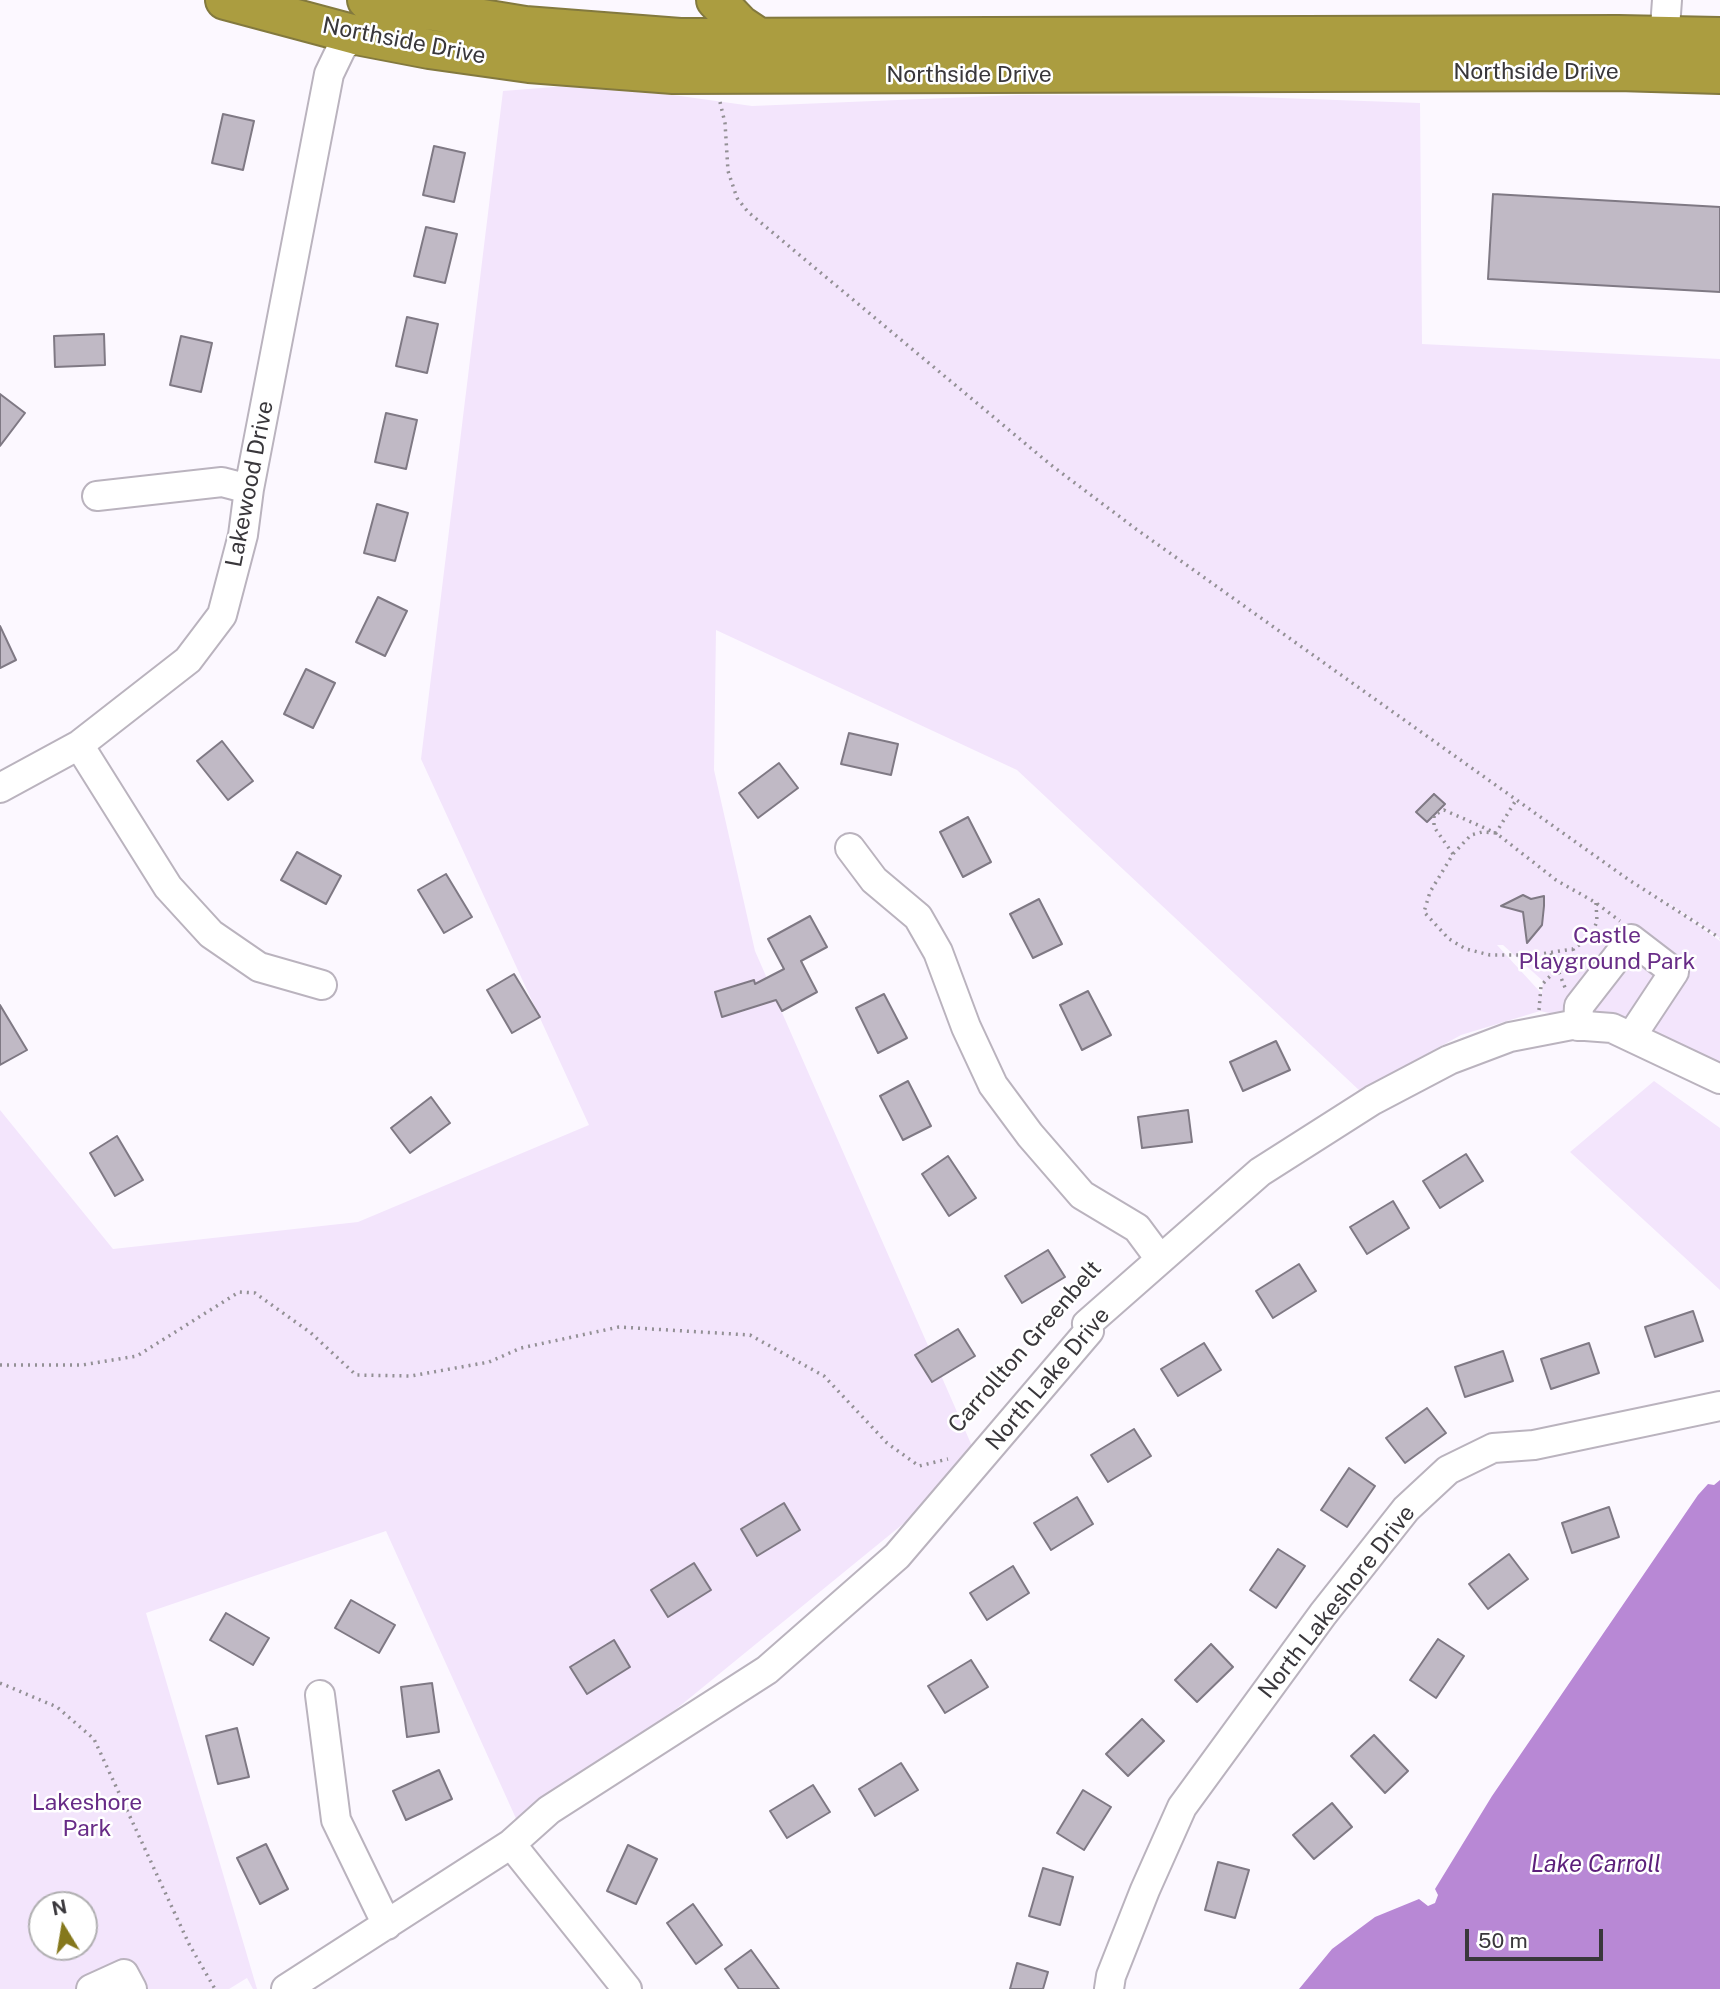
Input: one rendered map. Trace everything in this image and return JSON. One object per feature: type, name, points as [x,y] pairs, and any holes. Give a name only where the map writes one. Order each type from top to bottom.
[{"type":"highway","name":"Northside Drive","points":[[225,0],[293,19],[361,17],[712,38],[1720,37]]},
{"type":"highway","points":[[716,0],[740,26],[761,39]]},
{"type":"highway","name":"Northside Drive","points":[[361,17],[429,49],[529,62],[713,76],[1664,36],[1720,74]]},
{"type":"street","points":[[709,0],[713,76]]},
{"type":"street","name":"Lakewood Drive","points":[[0,788],[79,745],[188,660],[222,615],[243,535],[249,489],[329,74],[361,17]]},
{"type":"street","points":[[293,19],[314,43],[329,74]]},
{"type":"street","points":[[97,496],[222,482],[249,489]]},
{"type":"street","points":[[79,745],[168,887],[211,934],[259,967],[322,985]]},
{"type":"street","points":[[850,848],[874,880],[918,917],[939,952],[966,1027],[993,1085],[1030,1135],[1082,1195],[1137,1228],[1160,1259]]},
{"type":"street","points":[[1578,1020],[1579,1006],[1631,939],[1674,972],[1631,1037]]},
{"type":"street","name":"North Lake Drive","points":[[511,1844],[549,1810],[767,1670],[897,1556],[1089,1331],[1087,1324],[1260,1172],[1373,1100],[1449,1060],[1510,1037],[1578,1020],[1612,1028],[1720,1079]]},
{"type":"street","name":"North Lakeshore Drive","points":[[1109,1989],[1111,1976],[1144,1890],[1182,1807],[1323,1615],[1406,1509],[1448,1470],[1493,1448],[1534,1445],[1720,1406]]},
{"type":"street","points":[[320,1695],[336,1820],[387,1925]]},
{"type":"street","points":[[286,1989],[511,1844],[627,1989]]},
{"type":"street","points":[[91,1989],[124,1974],[132,1989]]},
{"type":"path","points":[[713,76],[725,122],[728,171],[737,198],[748,212],[1051,465],[1629,880],[1720,938]]},
{"type":"path","points":[[1496,833],[1516,800]]},
{"type":"path","points":[[1453,854],[1434,827],[1434,815],[1444,810],[1496,833],[1556,880],[1623,922]]},
{"type":"path","points":[[1496,833],[1471,835],[1453,854],[1425,905],[1424,912],[1433,925],[1466,949],[1490,955],[1551,953],[1573,949],[1591,937],[1597,920],[1596,903]]},
{"type":"path","points":[[1573,949],[1578,969],[1558,970],[1541,986],[1538,1012],[1578,1020]]},
{"type":"path","points":[[1551,953],[1564,989]]},
{"type":"path","name":"Carrollton Greenbelt","points":[[0,1364],[82,1365],[137,1356],[239,1292],[255,1293],[311,1333],[356,1375],[411,1376],[489,1362],[521,1348],[619,1327],[750,1335],[824,1376],[887,1443],[919,1466],[947,1460],[956,1452]]},
{"type":"path","points":[[0,1683],[57,1707],[94,1739],[189,1944],[215,1989]]},
{"type":"green space","points":[[566,86],[673,95],[752,106],[1019,95],[1225,96],[1420,103],[1422,344],[1720,359],[1720,938],[1645,887],[1720,941],[1720,1062],[1660,1036],[1540,1011],[1461,1035],[1360,1091],[1017,770],[716,630],[714,770],[755,951],[979,1462],[523,1834],[386,1531],[146,1613],[257,1989],[253,1989],[247,1978],[229,1989],[0,1989],[0,1110],[113,1249],[358,1222],[589,1125],[421,759],[503,91]],"holes":[[[1497,945],[1503,945],[1543,981],[1542,994]]]},
{"type":"green space","points":[[1654,1081],[1720,1128],[1720,1290],[1570,1152]]},
{"type":"water","name":"Lake Carroll","points":[[1720,1480],[1720,1989],[1299,1989],[1332,1949],[1375,1917],[1419,1899],[1428,1906],[1435,1903],[1438,1895],[1435,1889],[1492,1796],[1698,1495],[1708,1484],[1714,1485]]},
{"type":"building","points":[[223,114],[254,121],[243,170],[212,163]]},
{"type":"building","points":[[434,146],[465,153],[454,202],[423,195]]},
{"type":"building","points":[[1493,194],[1720,207],[1720,292],[1488,279]]},
{"type":"building","points":[[426,227],[457,234],[445,283],[414,276]]},
{"type":"building","points":[[407,317],[438,324],[427,373],[396,366]]},
{"type":"building","points":[[104,334],[105,365],[55,367],[54,336]]},
{"type":"building","points":[[181,336],[212,343],[201,392],[170,385]]},
{"type":"building","points":[[0,394],[25,413],[0,446]]},
{"type":"building","points":[[386,413],[417,420],[406,469],[375,462]]},
{"type":"building","points":[[377,504],[408,513],[395,561],[364,553]]},
{"type":"building","points":[[378,597],[407,611],[385,656],[356,642]]},
{"type":"building","points":[[0,626],[16,660],[0,668]]},
{"type":"building","points":[[306,669],[335,683],[313,728],[284,714]]},
{"type":"building","points":[[849,733],[898,744],[891,775],[841,764]]},
{"type":"building","points":[[222,741],[253,781],[228,800],[197,761]]},
{"type":"building","points":[[779,763],[798,788],[758,818],[739,793]]},
{"type":"building","points":[[1434,794],[1445,804],[1427,822],[1416,812]]},
{"type":"building","points":[[968,817],[991,862],[963,877],[940,832]]},
{"type":"building","points":[[297,852],[341,876],[326,904],[281,880]]},
{"type":"building","points":[[446,874],[472,917],[444,933],[418,890]]},
{"type":"building","points":[[1523,895],[1531,899],[1544,896],[1542,925],[1527,943],[1523,912],[1501,906]]},
{"type":"building","points":[[1039,899],[1062,944],[1033,958],[1010,914]]},
{"type":"building","points":[[810,916],[827,947],[801,961],[817,992],[782,1011],[776,1000],[722,1017],[715,992],[754,980],[755,984],[784,969],[768,939]]},
{"type":"building","points":[[514,974],[540,1017],[512,1033],[487,990]]},
{"type":"building","points":[[1088,991],[1111,1035],[1082,1050],[1060,1005]]},
{"type":"building","points":[[884,994],[907,1038],[878,1053],[856,1008]]},
{"type":"building","points":[[0,1005],[27,1050],[0,1065]]},
{"type":"building","points":[[1276,1041],[1290,1070],[1243,1091],[1230,1062]]},
{"type":"building","points":[[908,1081],[931,1126],[903,1140],[880,1096]]},
{"type":"building","points":[[431,1097],[450,1123],[410,1153],[391,1128]]},
{"type":"building","points":[[1188,1110],[1192,1142],[1142,1148],[1138,1117]]},
{"type":"building","points":[[117,1136],[143,1180],[115,1196],[90,1153]]},
{"type":"building","points":[[1466,1154],[1483,1181],[1440,1208],[1423,1181]]},
{"type":"building","points":[[948,1156],[976,1198],[949,1216],[922,1174]]},
{"type":"building","points":[[1393,1201],[1409,1228],[1367,1254],[1350,1227]]},
{"type":"building","points":[[1048,1250],[1065,1277],[1022,1303],[1005,1276]]},
{"type":"building","points":[[1299,1264],[1316,1291],[1273,1318],[1256,1291]]},
{"type":"building","points":[[1693,1311],[1703,1341],[1655,1357],[1645,1327]]},
{"type":"building","points":[[958,1329],[975,1356],[932,1382],[915,1355]]},
{"type":"building","points":[[1204,1343],[1221,1370],[1178,1396],[1161,1369]]},
{"type":"building","points":[[1589,1343],[1599,1373],[1551,1389],[1541,1359]]},
{"type":"building","points":[[1503,1351],[1513,1381],[1465,1397],[1455,1367]]},
{"type":"building","points":[[1427,1408],[1446,1433],[1405,1463],[1386,1438]]},
{"type":"building","points":[[1134,1429],[1151,1456],[1108,1482],[1091,1455]]},
{"type":"building","points":[[1349,1468],[1375,1486],[1347,1527],[1321,1510]]},
{"type":"building","points":[[1077,1497],[1093,1524],[1051,1550],[1034,1523]]},
{"type":"building","points":[[784,1503],[800,1530],[757,1556],[741,1529]]},
{"type":"building","points":[[1609,1507],[1619,1537],[1572,1553],[1562,1523]]},
{"type":"building","points":[[1278,1549],[1305,1566],[1276,1608],[1250,1590]]},
{"type":"building","points":[[1509,1554],[1528,1579],[1488,1609],[1469,1584]]},
{"type":"building","points":[[694,1563],[711,1590],[668,1617],[651,1590]]},
{"type":"building","points":[[1013,1566],[1029,1593],[987,1620],[970,1593]]},
{"type":"building","points":[[351,1600],[395,1625],[379,1653],[335,1628]]},
{"type":"building","points":[[226,1613],[269,1638],[253,1665],[210,1640]]},
{"type":"building","points":[[1438,1639],[1464,1656],[1436,1698],[1410,1680]]},
{"type":"building","points":[[614,1640],[630,1667],[587,1694],[570,1667]]},
{"type":"building","points":[[1211,1644],[1233,1667],[1197,1702],[1175,1680]]},
{"type":"building","points":[[971,1660],[988,1687],[945,1713],[928,1686]]},
{"type":"building","points":[[432,1683],[439,1732],[407,1737],[401,1687]]},
{"type":"building","points":[[1142,1719],[1164,1741],[1128,1776],[1106,1754]]},
{"type":"building","points":[[237,1728],[249,1777],[218,1784],[206,1736]]},
{"type":"building","points":[[1374,1735],[1408,1771],[1385,1793],[1351,1756]]},
{"type":"building","points":[[901,1763],[918,1790],[875,1816],[859,1789]]},
{"type":"building","points":[[439,1770],[452,1799],[406,1820],[393,1791]]},
{"type":"building","points":[[813,1785],[830,1812],[787,1838],[770,1811]]},
{"type":"building","points":[[1083,1790],[1111,1807],[1084,1850],[1057,1833]]},
{"type":"building","points":[[1332,1803],[1352,1827],[1314,1859],[1293,1835]]},
{"type":"building","points":[[266,1844],[288,1889],[260,1904],[237,1858]]},
{"type":"building","points":[[628,1845],[657,1859],[636,1904],[607,1891]]},
{"type":"building","points":[[1218,1862],[1249,1870],[1235,1918],[1205,1910]]},
{"type":"building","points":[[1043,1868],[1073,1877],[1060,1925],[1029,1916]]},
{"type":"building","points":[[693,1904],[722,1945],[696,1964],[667,1923]]},
{"type":"building","points":[[751,1950],[779,1989],[739,1989],[725,1969]]},
{"type":"building","points":[[1017,1963],[1048,1972],[1043,1989],[1010,1989]]},
{"type":"park label","name":"Castle Playground Park","points":[[1607,949]]},
{"type":"park label","name":"Lakeshore Park","points":[[87,1816]]}]
